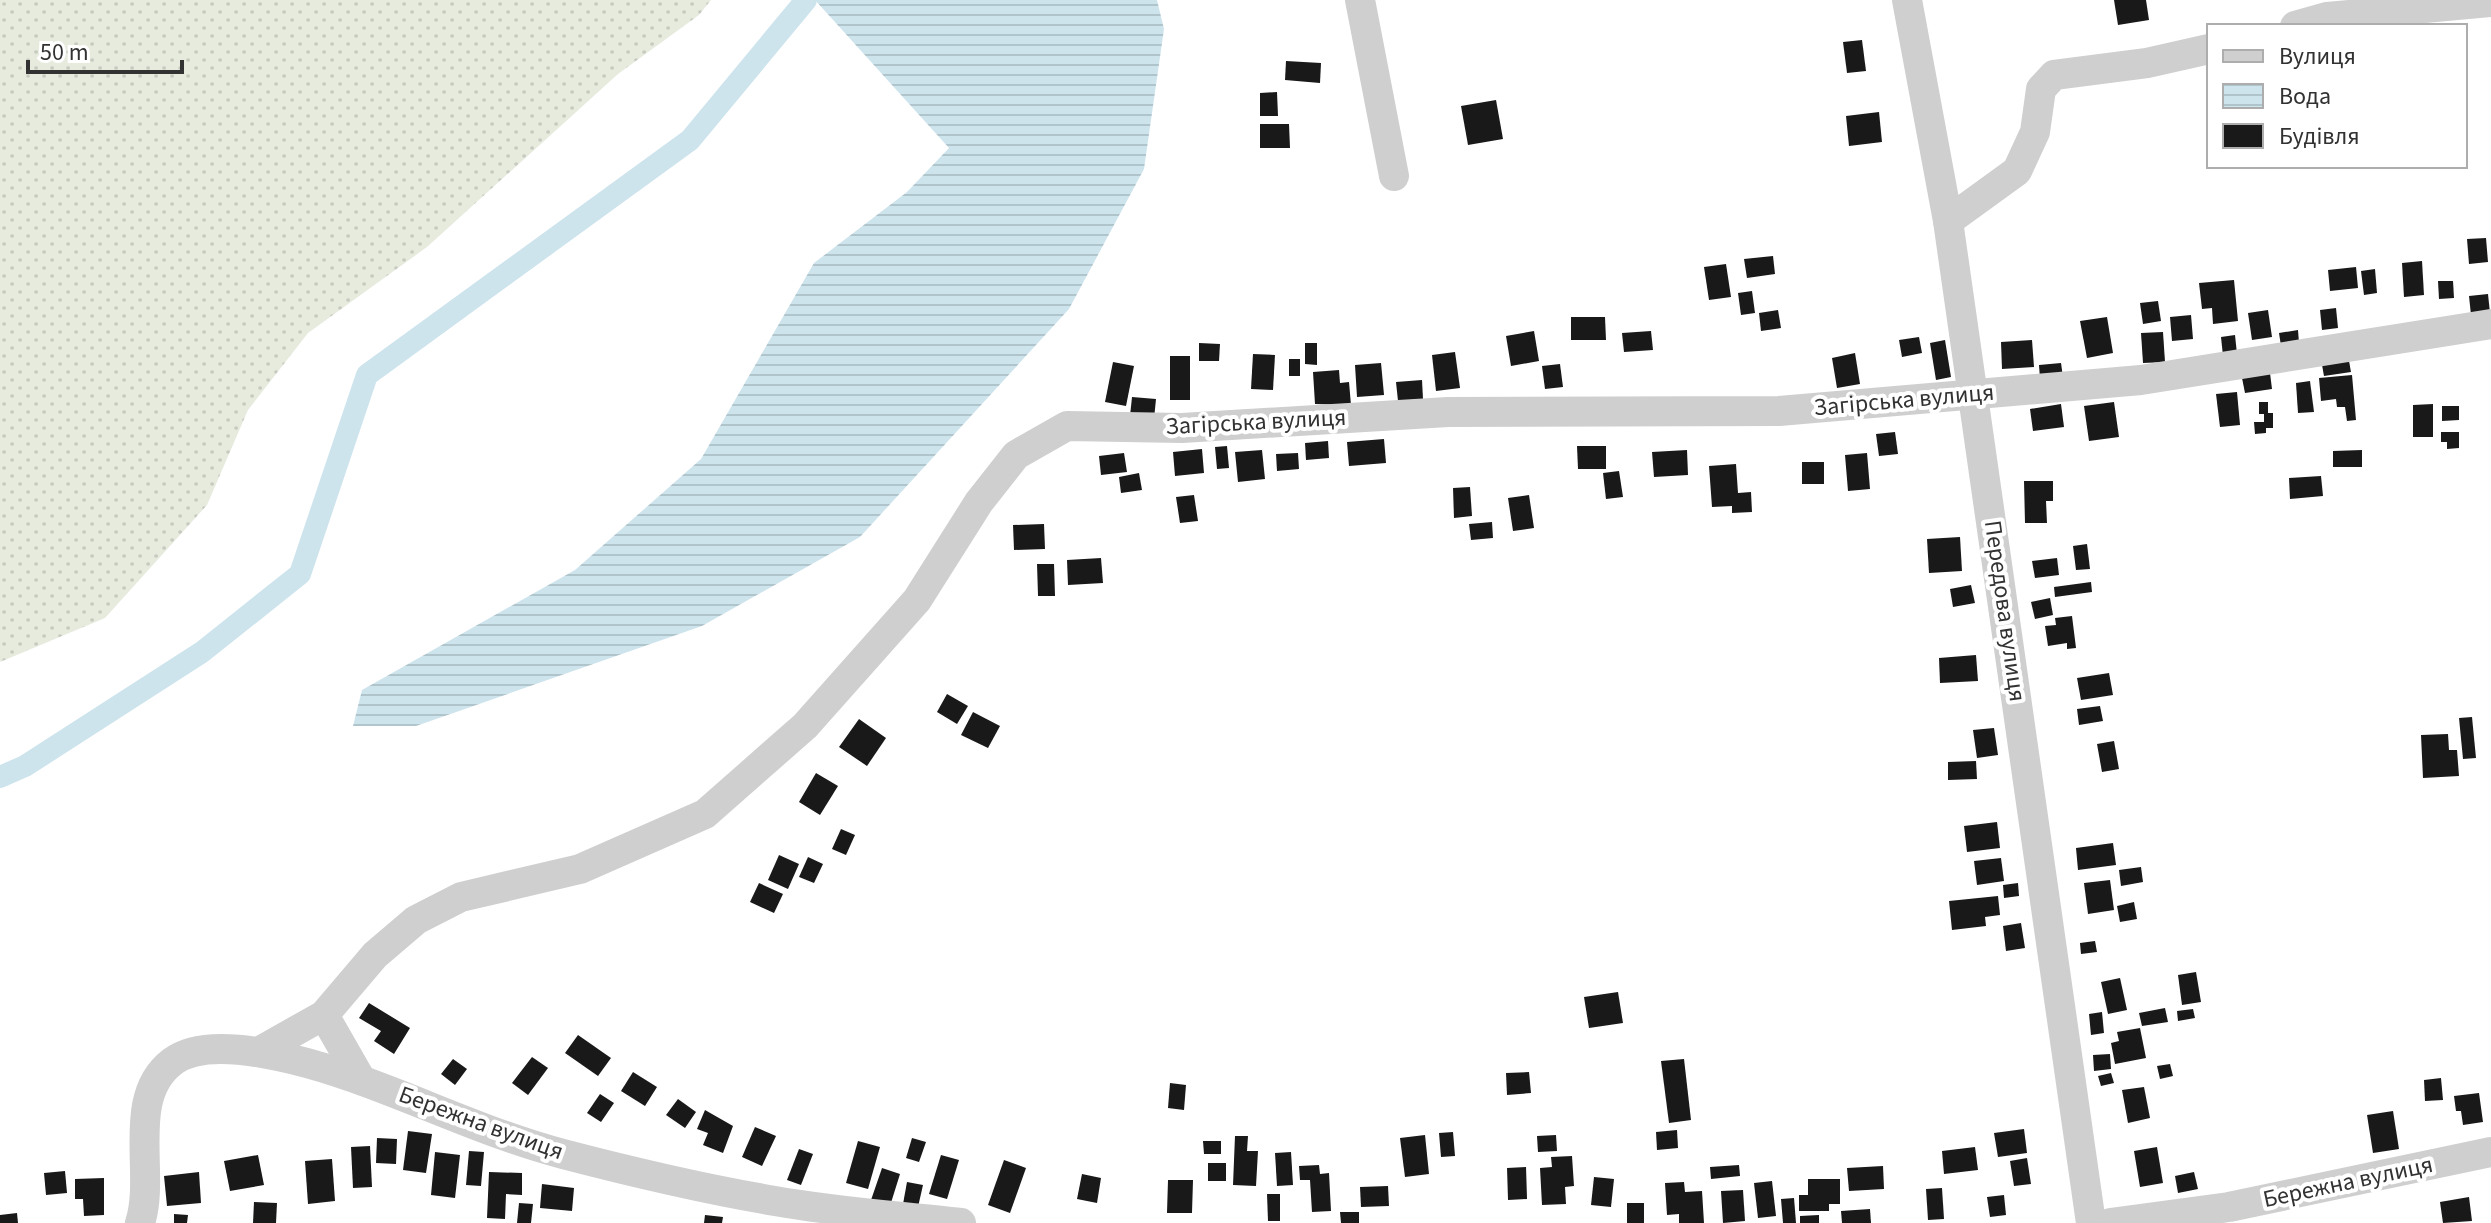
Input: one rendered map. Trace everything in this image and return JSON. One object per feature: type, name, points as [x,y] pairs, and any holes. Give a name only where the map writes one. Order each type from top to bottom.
[{"type":"street","points":[[1360,0],[1394,176]]},
{"type":"street","name":"Передова вулиця","points":[[1907,0],[1948,221],[2091,1223]]},
{"type":"street","points":[[2302,24],[2327,17],[2491,2]]},
{"type":"street","points":[[1948,221],[2017,171],[2035,132],[2041,89],[2054,75],[2147,63],[2207,49]]},
{"type":"street","name":"Загірська вулиця","points":[[260,1051],[324,1015],[375,955],[416,920],[461,897],[580,869],[705,814],[805,726],[917,600],[979,502],[1016,455],[1067,426],[1182,428],[1448,412],[1779,411],[2141,380],[2491,324]]},
{"type":"street","points":[[324,1015],[360,1078]]},
{"type":"street","name":"Бережна вулиця","points":[[140,1223],[148,1101],[160,1075],[173,1061],[197,1051],[260,1051],[360,1078],[450,1116],[561,1154],[776,1201],[961,1223]]},
{"type":"street","name":"Бережна вулиця","points":[[2110,1223],[2229,1207],[2491,1152]]},
{"type":"shaded area","points":[[0,0],[711,0],[699,15],[618,74],[427,247],[308,333],[248,410],[207,505],[105,618],[0,662]]},
{"type":"water","points":[[815,0],[1157,0],[1164,29],[1144,169],[1069,309],[860,537],[702,626],[416,726],[353,726],[362,690],[575,570],[701,459],[814,263],[907,192],[949,148]]},
{"type":"building","points":[[2114,0],[2146,0],[2149,20],[2118,25]]},
{"type":"building","points":[[1862,40],[1866,71],[1847,73],[1843,42]]},
{"type":"building","points":[[1286,61],[1321,63],[1320,83],[1285,80]]},
{"type":"building","points":[[1277,92],[1278,116],[1260,116],[1260,93]]},
{"type":"building","points":[[1496,100],[1503,139],[1468,145],[1461,106]]},
{"type":"building","points":[[1879,112],[1882,142],[1849,146],[1846,116]]},
{"type":"building","points":[[1260,124],[1289,124],[1290,148],[1260,148]]},
{"type":"building","points":[[2486,238],[2488,262],[2469,264],[2467,239]]},
{"type":"building","points":[[1773,256],[1775,274],[1747,278],[1744,259]]},
{"type":"building","points":[[2422,261],[2424,295],[2404,297],[2402,263]]},
{"type":"building","points":[[1726,264],[1731,297],[1709,300],[1704,267]]},
{"type":"building","points":[[2356,267],[2358,288],[2330,291],[2328,270]]},
{"type":"building","points":[[2375,269],[2377,293],[2364,295],[2361,271]]},
{"type":"building","points":[[2234,280],[2238,321],[2213,324],[2212,308],[2202,309],[2199,283]]},
{"type":"building","points":[[2438,281],[2453,281],[2454,298],[2439,299]]},
{"type":"building","points":[[1752,291],[1755,313],[1741,315],[1738,293]]},
{"type":"building","points":[[2488,294],[2490,313],[2471,315],[2469,296]]},
{"type":"building","points":[[2158,301],[2161,321],[2143,324],[2140,303]]},
{"type":"building","points":[[2336,308],[2338,328],[2322,330],[2320,310]]},
{"type":"building","points":[[1778,310],[1781,328],[1761,331],[1759,313]]},
{"type":"building","points":[[2268,310],[2272,337],[2252,340],[2248,313]]},
{"type":"building","points":[[2191,315],[2193,339],[2172,341],[2170,317]]},
{"type":"building","points":[[1571,317],[1605,317],[1606,340],[1571,340]]},
{"type":"building","points":[[2107,317],[2113,353],[2087,358],[2080,321]]},
{"type":"building","points":[[2298,330],[2299,343],[2281,346],[2279,333]]},
{"type":"building","points":[[1534,331],[1539,361],[1511,366],[1506,336]]},
{"type":"building","points":[[1651,331],[1653,350],[1624,352],[1622,333]]},
{"type":"building","points":[[2163,332],[2165,362],[2143,363],[2141,333]]},
{"type":"building","points":[[2235,335],[2237,354],[2223,356],[2221,337]]},
{"type":"building","points":[[1919,337],[1922,353],[1902,357],[1899,340]]},
{"type":"building","points":[[1945,340],[1951,377],[1936,380],[1930,343]]},
{"type":"building","points":[[2032,340],[2034,367],[2002,369],[2001,342]]},
{"type":"building","points":[[1199,343],[1220,344],[1219,361],[1199,361]]},
{"type":"building","points":[[1305,343],[1317,343],[1317,365],[1305,364]]},
{"type":"building","points":[[1455,352],[1460,388],[1436,391],[1432,355]]},
{"type":"building","points":[[1855,353],[1860,384],[1837,388],[1832,358]]},
{"type":"building","points":[[1253,354],[1275,355],[1273,390],[1251,389]]},
{"type":"building","points":[[1170,356],[1190,356],[1190,400],[1170,400]]},
{"type":"building","points":[[1289,359],[1300,359],[1300,376],[1289,376]]},
{"type":"building","points":[[2349,361],[2351,372],[2324,376],[2322,365]]},
{"type":"building","points":[[1113,362],[1134,366],[1126,406],[1105,402]]},
{"type":"building","points":[[1381,363],[1384,395],[1357,397],[1355,365]]},
{"type":"building","points":[[2061,363],[2063,377],[2040,379],[2039,365]]},
{"type":"building","points":[[1560,364],[1563,387],[1545,389],[1542,366]]},
{"type":"building","points":[[1339,370],[1340,383],[1349,382],[1351,405],[1315,404],[1313,372]]},
{"type":"building","points":[[2270,373],[2272,389],[2245,393],[2242,378]]},
{"type":"building","points":[[2352,375],[2356,420],[2347,421],[2345,407],[2337,407],[2336,399],[2321,401],[2319,378]]},
{"type":"building","points":[[1422,380],[1423,399],[1398,401],[1396,382]]},
{"type":"building","points":[[2310,381],[2314,412],[2298,413],[2296,383]]},
{"type":"building","points":[[2237,392],[2240,425],[2220,427],[2216,394]]},
{"type":"building","points":[[1132,397],[1156,399],[1154,419],[1130,416]]},
{"type":"building","points":[[2114,402],[2119,437],[2089,441],[2084,406]]},
{"type":"building","points":[[2259,402],[2268,402],[2268,413],[2273,413],[2273,428],[2266,428],[2266,433],[2255,434],[2254,422],[2264,422],[2264,414],[2259,414]]},
{"type":"building","points":[[2061,404],[2064,427],[2033,431],[2030,409]]},
{"type":"building","points":[[2433,404],[2433,437],[2413,437],[2413,405]]},
{"type":"building","points":[[2442,406],[2459,406],[2459,420],[2442,421]]},
{"type":"building","points":[[1895,432],[1898,454],[1879,456],[1876,434]]},
{"type":"building","points":[[2441,432],[2459,432],[2459,448],[2447,449],[2447,442],[2441,442]]},
{"type":"building","points":[[1384,439],[1386,463],[1349,466],[1347,442]]},
{"type":"building","points":[[1328,441],[1329,458],[1306,460],[1305,443]]},
{"type":"building","points":[[1227,446],[1229,468],[1217,469],[1215,447]]},
{"type":"building","points":[[1577,446],[1606,446],[1606,469],[1578,469]]},
{"type":"building","points":[[1202,449],[1204,473],[1175,476],[1173,452]]},
{"type":"building","points":[[1262,450],[1265,479],[1238,482],[1235,452]]},
{"type":"building","points":[[1687,450],[1688,475],[1654,477],[1652,452]]},
{"type":"building","points":[[2362,450],[2362,467],[2333,467],[2333,451]]},
{"type":"building","points":[[1124,453],[1127,472],[1101,475],[1099,456]]},
{"type":"building","points":[[1298,453],[1299,469],[1277,471],[1276,454]]},
{"type":"building","points":[[1867,453],[1870,489],[1848,491],[1845,455]]},
{"type":"building","points":[[1802,462],[1824,462],[1824,484],[1802,484]]},
{"type":"building","points":[[1736,464],[1738,493],[1751,492],[1752,512],[1732,513],[1732,506],[1712,507],[1709,466]]},
{"type":"building","points":[[1619,471],[1623,497],[1606,499],[1603,473]]},
{"type":"building","points":[[1139,473],[1142,490],[1121,493],[1119,477]]},
{"type":"building","points":[[2321,476],[2323,496],[2290,499],[2289,478]]},
{"type":"building","points":[[2024,481],[2053,481],[2053,501],[2046,501],[2047,523],[2025,523]]},
{"type":"building","points":[[1470,487],[1472,516],[1454,518],[1453,488]]},
{"type":"building","points":[[1194,495],[1198,521],[1180,523],[1176,497]]},
{"type":"building","points":[[1529,495],[1534,528],[1513,531],[1508,498]]},
{"type":"building","points":[[1492,522],[1493,538],[1471,540],[1469,524]]},
{"type":"building","points":[[1044,524],[1045,549],[1014,550],[1013,525]]},
{"type":"building","points":[[1960,537],[1962,571],[1929,573],[1927,539]]},
{"type":"building","points":[[2087,544],[2090,569],[2076,570],[2073,546]]},
{"type":"building","points":[[1101,558],[1103,583],[1068,585],[1067,560]]},
{"type":"building","points":[[2057,558],[2059,575],[2035,578],[2032,561]]},
{"type":"building","points":[[1037,564],[1054,564],[1055,596],[1038,596]]},
{"type":"building","points":[[2091,582],[2092,592],[2055,597],[2054,587]]},
{"type":"building","points":[[1971,585],[1975,603],[1953,607],[1950,589]]},
{"type":"building","points":[[2050,598],[2053,615],[2035,619],[2031,602]]},
{"type":"building","points":[[2072,616],[2076,648],[2067,649],[2067,643],[2048,646],[2045,626],[2056,625],[2055,618]]},
{"type":"building","points":[[1976,655],[1978,681],[1940,683],[1939,658]]},
{"type":"building","points":[[2109,673],[2113,695],[2081,700],[2077,678]]},
{"type":"building","points":[[947,694],[968,706],[957,724],[937,712]]},
{"type":"building","points":[[2100,706],[2103,721],[2079,725],[2077,709]]},
{"type":"building","points":[[973,712],[1000,726],[988,748],[961,735]]},
{"type":"building","points":[[2472,717],[2476,758],[2463,759],[2459,718]]},
{"type":"building","points":[[859,719],[886,738],[867,766],[839,747]]},
{"type":"building","points":[[1994,728],[1998,755],[1977,758],[1973,730]]},
{"type":"building","points":[[2448,734],[2449,750],[2457,750],[2459,776],[2423,778],[2421,735]]},
{"type":"building","points":[[2114,741],[2119,769],[2102,772],[2097,744]]},
{"type":"building","points":[[1976,761],[1977,779],[1948,780],[1948,762]]},
{"type":"building","points":[[816,773],[838,786],[820,815],[799,802]]},
{"type":"building","points":[[1997,822],[2000,848],[1967,852],[1964,826]]},
{"type":"building","points":[[841,829],[855,835],[846,855],[832,849]]},
{"type":"building","points":[[2113,843],[2116,865],[2078,870],[2076,848]]},
{"type":"building","points":[[779,855],[799,864],[788,889],[768,880]]},
{"type":"building","points":[[808,857],[823,864],[814,883],[799,877]]},
{"type":"building","points":[[2001,858],[2004,881],[1977,885],[1974,861]]},
{"type":"building","points":[[2141,867],[2143,882],[2121,886],[2119,870]]},
{"type":"building","points":[[2110,880],[2114,910],[2088,914],[2084,883]]},
{"type":"building","points":[[759,883],[783,894],[774,913],[750,902]]},
{"type":"building","points":[[2018,883],[2019,896],[2004,898],[2003,885]]},
{"type":"building","points":[[1998,896],[2000,915],[1985,917],[1986,926],[1952,930],[1949,901]]},
{"type":"building","points":[[2134,902],[2137,919],[2120,922],[2117,906]]},
{"type":"building","points":[[2021,923],[2025,948],[2006,951],[2003,926]]},
{"type":"building","points":[[2095,941],[2097,952],[2081,954],[2080,943]]},
{"type":"building","points":[[2196,972],[2201,1002],[2182,1005],[2178,975]]},
{"type":"building","points":[[2120,978],[2127,1010],[2108,1014],[2101,982]]},
{"type":"building","points":[[1618,992],[1623,1023],[1589,1028],[1584,997]]},
{"type":"building","points":[[369,1003],[410,1028],[394,1054],[374,1041],[381,1031],[359,1018]]},
{"type":"building","points":[[2165,1008],[2168,1022],[2142,1026],[2139,1013]]},
{"type":"building","points":[[2193,1009],[2195,1018],[2178,1021],[2177,1011]]},
{"type":"building","points":[[2102,1012],[2104,1033],[2091,1035],[2089,1014]]},
{"type":"building","points":[[2140,1028],[2146,1058],[2115,1064],[2111,1043],[2119,1041],[2117,1032]]},
{"type":"building","points":[[578,1035],[611,1058],[598,1076],[565,1053]]},
{"type":"building","points":[[2110,1054],[2111,1069],[2094,1071],[2093,1055]]},
{"type":"building","points":[[532,1057],[548,1068],[528,1095],[512,1083]]},
{"type":"building","points":[[453,1059],[467,1069],[455,1085],[441,1074]]},
{"type":"building","points":[[1684,1059],[1691,1120],[1669,1123],[1661,1061]]},
{"type":"building","points":[[2170,1064],[2173,1076],[2160,1079],[2157,1066]]},
{"type":"building","points":[[633,1072],[657,1087],[645,1106],[621,1091]]},
{"type":"building","points":[[1529,1072],[1531,1093],[1507,1095],[1506,1073]]},
{"type":"building","points":[[2111,1073],[2114,1083],[2101,1086],[2098,1076]]},
{"type":"building","points":[[2441,1078],[2443,1100],[2425,1101],[2424,1080]]},
{"type":"building","points":[[1170,1083],[1186,1085],[1184,1110],[1168,1108]]},
{"type":"building","points":[[2144,1087],[2150,1118],[2128,1123],[2122,1090]]},
{"type":"building","points":[[2479,1093],[2483,1122],[2463,1125],[2461,1111],[2456,1111],[2454,1096]]},
{"type":"building","points":[[600,1094],[614,1103],[601,1122],[587,1113]]},
{"type":"building","points":[[678,1099],[696,1112],[685,1128],[666,1115]]},
{"type":"building","points":[[705,1110],[733,1126],[723,1153],[703,1145],[708,1133],[697,1129]]},
{"type":"building","points":[[2393,1111],[2399,1149],[2373,1153],[2367,1115]]},
{"type":"building","points":[[755,1127],[776,1136],[762,1166],[742,1157]]},
{"type":"building","points":[[2024,1129],[2027,1153],[1998,1157],[1994,1133]]},
{"type":"building","points":[[1677,1130],[1678,1148],[1657,1150],[1656,1132]]},
{"type":"building","points":[[408,1131],[432,1134],[426,1173],[403,1170]]},
{"type":"building","points":[[1453,1132],[1455,1156],[1441,1157],[1439,1133]]},
{"type":"building","points":[[1425,1135],[1429,1174],[1405,1177],[1400,1138]]},
{"type":"building","points":[[1556,1135],[1557,1151],[1538,1152],[1537,1136]]},
{"type":"building","points":[[1235,1136],[1248,1136],[1247,1151],[1258,1151],[1256,1186],[1233,1185]]},
{"type":"building","points":[[377,1138],[397,1139],[396,1164],[376,1163]]},
{"type":"building","points":[[912,1138],[926,1142],[919,1162],[906,1158]]},
{"type":"building","points":[[858,1141],[880,1147],[868,1189],[846,1183]]},
{"type":"building","points":[[1203,1141],[1221,1141],[1221,1154],[1204,1154]]},
{"type":"building","points":[[370,1146],[372,1187],[353,1188],[351,1147]]},
{"type":"building","points":[[1975,1147],[1978,1170],[1944,1174],[1942,1151]]},
{"type":"building","points":[[2157,1147],[2163,1183],[2140,1187],[2134,1151]]},
{"type":"building","points":[[799,1149],[813,1154],[801,1185],[787,1180]]},
{"type":"building","points":[[469,1151],[484,1152],[481,1186],[466,1185]]},
{"type":"building","points":[[435,1152],[460,1155],[455,1198],[431,1195]]},
{"type":"building","points":[[1291,1152],[1293,1185],[1277,1186],[1275,1153]]},
{"type":"building","points":[[258,1155],[264,1185],[230,1191],[224,1161]]},
{"type":"building","points":[[941,1155],[959,1160],[947,1199],[929,1194]]},
{"type":"building","points":[[1572,1156],[1574,1186],[1565,1187],[1566,1204],[1542,1205],[1540,1168],[1552,1167],[1551,1157]]},
{"type":"building","points":[[2027,1158],[2031,1184],[2014,1186],[2010,1161]]},
{"type":"building","points":[[332,1159],[335,1201],[308,1204],[305,1161]]},
{"type":"building","points":[[1004,1160],[1026,1168],[1010,1213],[988,1205]]},
{"type":"building","points":[[1208,1163],[1226,1163],[1226,1181],[1208,1181]]},
{"type":"building","points":[[1319,1165],[1320,1174],[1329,1173],[1331,1211],[1312,1212],[1310,1180],[1300,1180],[1299,1166]]},
{"type":"building","points":[[1739,1165],[1740,1176],[1711,1179],[1710,1167]]},
{"type":"building","points":[[1883,1166],[1884,1189],[1849,1191],[1847,1168]]},
{"type":"building","points":[[1526,1167],[1527,1199],[1508,1200],[1507,1168]]},
{"type":"building","points":[[882,1168],[900,1174],[890,1206],[871,1200]]},
{"type":"building","points":[[65,1171],[67,1193],[46,1195],[44,1173]]},
{"type":"building","points":[[199,1172],[201,1203],[167,1206],[164,1176]]},
{"type":"building","points":[[489,1172],[522,1173],[522,1195],[506,1194],[505,1219],[487,1218]]},
{"type":"building","points":[[2194,1172],[2198,1189],[2178,1193],[2175,1176]]},
{"type":"building","points":[[1082,1174],[1101,1178],[1097,1203],[1077,1199]]},
{"type":"building","points":[[1594,1177],[1614,1179],[1611,1207],[1591,1205]]},
{"type":"building","points":[[104,1178],[104,1215],[84,1216],[83,1199],[75,1199],[75,1179]]},
{"type":"building","points":[[1808,1179],[1840,1179],[1840,1204],[1829,1204],[1829,1211],[1799,1211],[1799,1195],[1808,1195]]},
{"type":"building","points":[[1168,1180],[1193,1180],[1192,1213],[1167,1213]]},
{"type":"building","points":[[1772,1181],[1776,1216],[1758,1218],[1754,1183]]},
{"type":"building","points":[[907,1182],[923,1185],[918,1207],[903,1204]]},
{"type":"building","points":[[1684,1182],[1685,1192],[1702,1191],[1704,1223],[1679,1223],[1679,1214],[1667,1215],[1665,1183]]},
{"type":"building","points":[[542,1184],[574,1188],[572,1211],[540,1208]]},
{"type":"building","points":[[1388,1186],[1389,1206],[1361,1207],[1360,1187]]},
{"type":"building","points":[[1942,1188],[1944,1219],[1928,1220],[1926,1189]]},
{"type":"building","points":[[1743,1190],[1745,1221],[1723,1223],[1721,1191]]},
{"type":"building","points":[[1267,1194],[1280,1194],[1280,1221],[1268,1221]]},
{"type":"building","points":[[2004,1195],[2006,1215],[1990,1217],[1987,1197]]},
{"type":"building","points":[[2469,1197],[2472,1221],[2443,1223],[2440,1202]]},
{"type":"building","points":[[1794,1198],[1796,1223],[1783,1223],[1781,1199]]},
{"type":"building","points":[[254,1202],[277,1203],[276,1223],[253,1223]]},
{"type":"building","points":[[519,1203],[533,1204],[531,1223],[517,1223]]},
{"type":"building","points":[[1627,1203],[1644,1203],[1644,1223],[1627,1223]]},
{"type":"building","points":[[1870,1209],[1871,1223],[1842,1223],[1841,1211]]},
{"type":"building","points":[[1340,1212],[1359,1212],[1359,1223],[1341,1223]]},
{"type":"building","points":[[17,1213],[18,1223],[0,1223],[0,1215]]},
{"type":"building","points":[[174,1214],[188,1215],[187,1223],[174,1223]]},
{"type":"building","points":[[705,1215],[723,1217],[722,1223],[704,1223]]},
{"type":"building","points":[[1819,1215],[1819,1223],[1800,1223],[1800,1216]]},
{"type":"waterway","points":[[0,777],[25,766],[202,652],[300,574],[367,375],[690,140],[806,0]]}]
